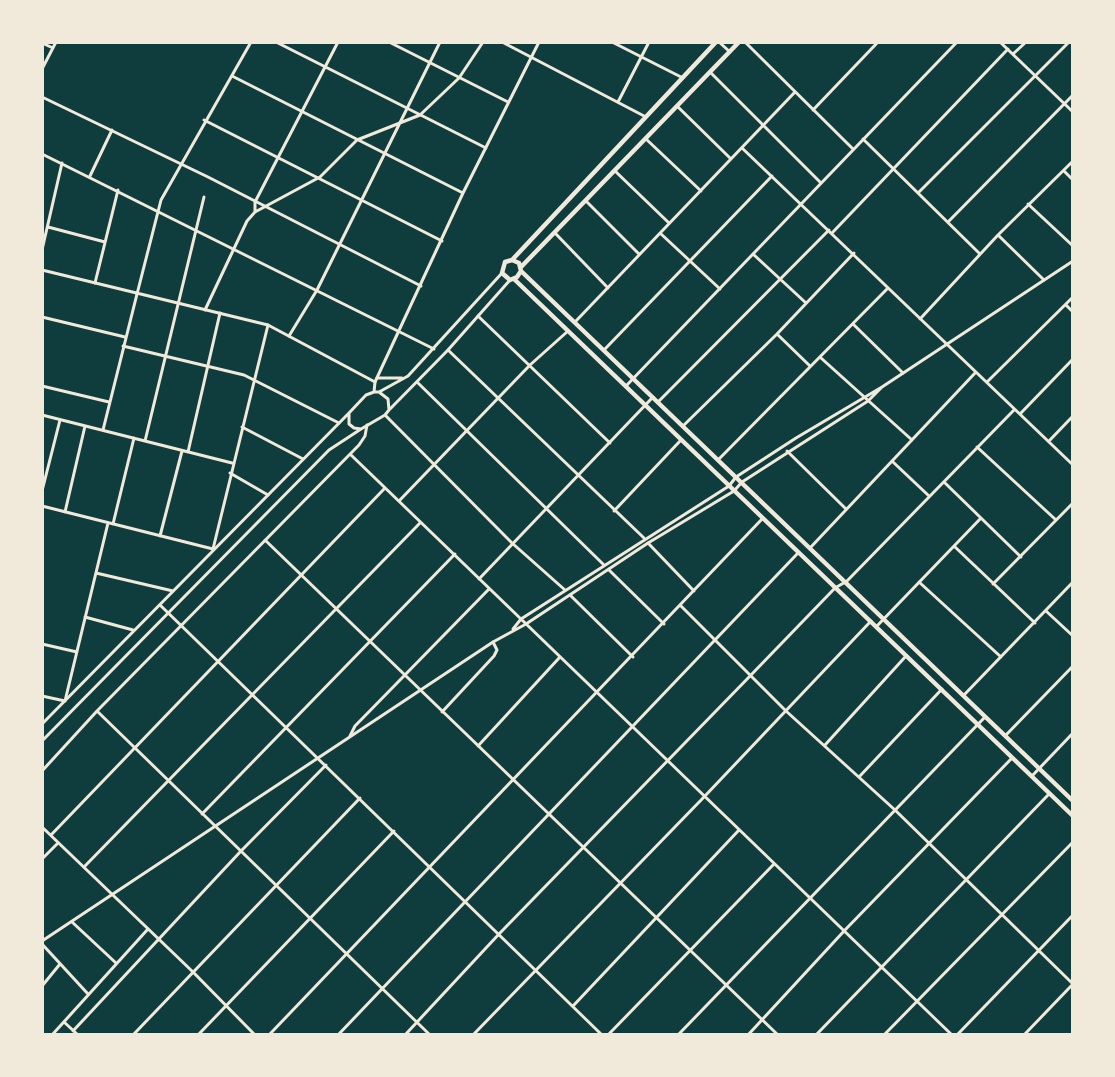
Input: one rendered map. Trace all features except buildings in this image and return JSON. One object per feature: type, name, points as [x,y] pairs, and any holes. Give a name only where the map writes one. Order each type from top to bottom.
[{"type":"main road","points":[[717,42],[512,260],[505,262],[502,273],[512,279],[646,405],[1073,816]]},
{"type":"main road","points":[[512,279],[739,42]]},
{"type":"main road","points":[[512,260],[1073,801]]},
{"type":"street","points":[[42,69],[56,42]]},
{"type":"street","points":[[103,430],[157,212],[204,120],[251,42]]},
{"type":"street","points":[[276,42],[486,148]]},
{"type":"street","points":[[255,212],[255,202],[280,158],[338,42]]},
{"type":"street","points":[[389,42],[509,103]]},
{"type":"street","points":[[289,336],[317,290],[440,42]]},
{"type":"street","points":[[205,310],[247,221],[255,212],[320,177],[357,140],[420,114],[459,78],[483,42]]},
{"type":"street","points":[[502,42],[646,117]]},
{"type":"street","points":[[374,392],[376,380],[463,193],[539,42]]},
{"type":"street","points":[[612,42],[683,78]]},
{"type":"street","points":[[618,102],[649,42]]},
{"type":"street","points":[[717,42],[730,52]]},
{"type":"street","points":[[745,42],[853,149]]},
{"type":"street","points":[[813,110],[878,42]]},
{"type":"street","points":[[626,386],[957,42]]},
{"type":"street","points":[[1000,42],[1073,112]]},
{"type":"street","points":[[1013,54],[1026,42]]},
{"type":"street","points":[[918,193],[1037,77],[1069,42]]},
{"type":"street","points":[[42,43],[53,48]]},
{"type":"street","points":[[658,402],[831,232],[1008,49]]},
{"type":"street","points":[[710,72],[821,183]]},
{"type":"street","points":[[230,75],[463,193]]},
{"type":"street","points":[[575,322],[795,92]]},
{"type":"street","points":[[948,222],[1073,95]]},
{"type":"street","points":[[42,97],[421,286]]},
{"type":"street","points":[[677,106],[731,159]]},
{"type":"street","points":[[204,120],[442,241]]},
{"type":"street","points":[[90,176],[112,130]]},
{"type":"street","points":[[646,139],[701,191]]},
{"type":"street","points":[[863,139],[980,254]]},
{"type":"street","points":[[741,148],[1073,465]]},
{"type":"street","points":[[42,154],[434,349]]},
{"type":"street","points":[[920,319],[1028,204],[1073,161]]},
{"type":"street","points":[[42,250],[62,164]]},
{"type":"street","points":[[615,171],[669,223]]},
{"type":"street","points":[[1064,171],[1073,180]]},
{"type":"street","points":[[604,350],[772,176]]},
{"type":"street","points":[[95,283],[118,190]]},
{"type":"street","points":[[145,441],[204,197]]},
{"type":"street","points":[[586,201],[639,255]]},
{"type":"street","points":[[1028,204],[1073,246]]},
{"type":"street","points":[[48,227],[105,242]]},
{"type":"street","points":[[555,233],[608,288]]},
{"type":"street","points":[[660,233],[720,289]]},
{"type":"street","points":[[998,235],[1044,280]]},
{"type":"street","points":[[753,254],[806,303]]},
{"type":"street","points":[[683,426],[854,254]]},
{"type":"street","points":[[512,630],[521,619],[644,538],[729,486],[736,477],[863,396],[882,387],[1073,261]]},
{"type":"street","points":[[42,270],[268,325],[376,380],[404,378]]},
{"type":"street","points":[[42,724],[366,395],[379,392],[404,378],[434,349],[502,273]]},
{"type":"street","points":[[42,741],[329,450],[385,415],[512,279]]},
{"type":"street","points":[[719,459],[888,288]]},
{"type":"street","points":[[987,382],[1073,297]]},
{"type":"street","points":[[1066,304],[1073,312]]},
{"type":"street","points":[[188,452],[220,313]]},
{"type":"street","points":[[478,316],[610,443]]},
{"type":"street","points":[[42,317],[125,337]]},
{"type":"street","points":[[854,324],[903,373]]},
{"type":"street","points":[[213,549],[232,463],[268,325]]},
{"type":"street","points":[[399,501],[436,466],[530,365],[568,331]]},
{"type":"street","points":[[777,334],[811,367]]},
{"type":"street","points":[[123,346],[255,379],[339,423]]},
{"type":"street","points":[[448,350],[644,538]]},
{"type":"street","points":[[821,358],[912,440]]},
{"type":"street","points":[[1020,414],[1073,359]]},
{"type":"street","points":[[810,548],[976,372]]},
{"type":"street","points":[[417,382],[604,565]]},
{"type":"street","points":[[42,386],[110,402]]},
{"type":"street","points":[[88,994],[42,943],[421,689],[512,630],[526,624],[648,543],[734,491],[742,482],[788,451],[868,401],[882,387]]},
{"type":"street","points":[[379,392],[388,399],[389,411]]},
{"type":"street","points":[[478,579],[653,397]]},
{"type":"street","points":[[405,1035],[499,934],[835,588],[847,582],[1014,410]]},
{"type":"street","points":[[350,413],[349,424],[361,429]]},
{"type":"street","points":[[42,415],[232,463]]},
{"type":"street","points":[[385,415],[512,543],[565,590]]},
{"type":"street","points":[[1049,442],[1073,416]]},
{"type":"street","points":[[42,490],[60,420]]},
{"type":"street","points":[[42,771],[97,711],[350,454],[365,436],[367,425]]},
{"type":"street","points":[[65,512],[85,426]]},
{"type":"street","points":[[242,427],[303,459]]},
{"type":"street","points":[[113,524],[134,438]]},
{"type":"street","points":[[614,511],[682,440]]},
{"type":"street","points":[[977,447],[1056,520]]},
{"type":"street","points":[[160,536],[182,451]]},
{"type":"street","points":[[788,451],[846,509]]},
{"type":"street","points":[[350,454],[952,1035]]},
{"type":"street","points":[[892,462],[929,496]]},
{"type":"street","points":[[230,473],[267,495]]},
{"type":"street","points":[[944,482],[1021,557]]},
{"type":"street","points":[[51,836],[385,488]]},
{"type":"street","points":[[993,584],[1073,503]]},
{"type":"street","points":[[42,506],[213,549]]},
{"type":"street","points":[[269,1035],[633,657],[763,518]]},
{"type":"street","points":[[876,627],[981,518]]},
{"type":"street","points":[[65,701],[108,523]]},
{"type":"street","points":[[83,868],[420,523]]},
{"type":"street","points":[[265,540],[778,1035]]},
{"type":"street","points":[[648,543],[694,591]]},
{"type":"street","points":[[954,546],[1035,623]]},
{"type":"street","points":[[338,1035],[550,816],[798,553]]},
{"type":"street","points":[[202,814],[455,554]]},
{"type":"street","points":[[609,570],[664,624]]},
{"type":"street","points":[[96,573],[173,591]]},
{"type":"street","points":[[919,582],[1001,657]]},
{"type":"street","points":[[964,695],[1073,582]]},
{"type":"street","points":[[351,738],[355,726],[489,589]]},
{"type":"street","points":[[570,595],[633,657]]},
{"type":"street","points":[[160,604],[602,1035]]},
{"type":"street","points":[[681,606],[786,711],[895,810],[1073,984],[1024,1035]]},
{"type":"street","points":[[1046,611],[1073,636]]},
{"type":"street","points":[[85,617],[133,630]]},
{"type":"street","points":[[473,1035],[621,884],[870,621]]},
{"type":"street","points":[[442,712],[494,656],[497,650],[493,642]]},
{"type":"street","points":[[42,644],[77,652]]},
{"type":"street","points":[[825,745],[907,655]]},
{"type":"street","points":[[478,746],[560,657]]},
{"type":"street","points":[[1006,735],[1073,666]]},
{"type":"street","points":[[859,777],[942,689]]},
{"type":"street","points":[[42,696],[65,701]]},
{"type":"street","points":[[97,711],[430,1035]]},
{"type":"street","points":[[678,1035],[986,716]]},
{"type":"street","points":[[1032,776],[1073,733]]},
{"type":"street","points":[[748,1035],[845,930],[930,846],[1013,758]]},
{"type":"street","points":[[74,1031],[241,851],[326,765]]},
{"type":"street","points":[[816,1035],[1049,794]]},
{"type":"street","points":[[133,1035],[360,798]]},
{"type":"street","points":[[42,827],[227,1005],[255,1035]]},
{"type":"street","points":[[573,1006],[739,830]]},
{"type":"street","points":[[198,1035],[394,831]]},
{"type":"street","points":[[884,1035],[1073,842]]},
{"type":"street","points":[[42,859],[58,843]]},
{"type":"street","points":[[608,1035],[774,864]]},
{"type":"street","points":[[957,1035],[1073,915]]},
{"type":"street","points":[[72,922],[116,963]]},
{"type":"street","points":[[52,1035],[148,929]]},
{"type":"street","points":[[42,986],[60,964]]},
{"type":"street","points":[[64,1022],[78,1035]]}]
